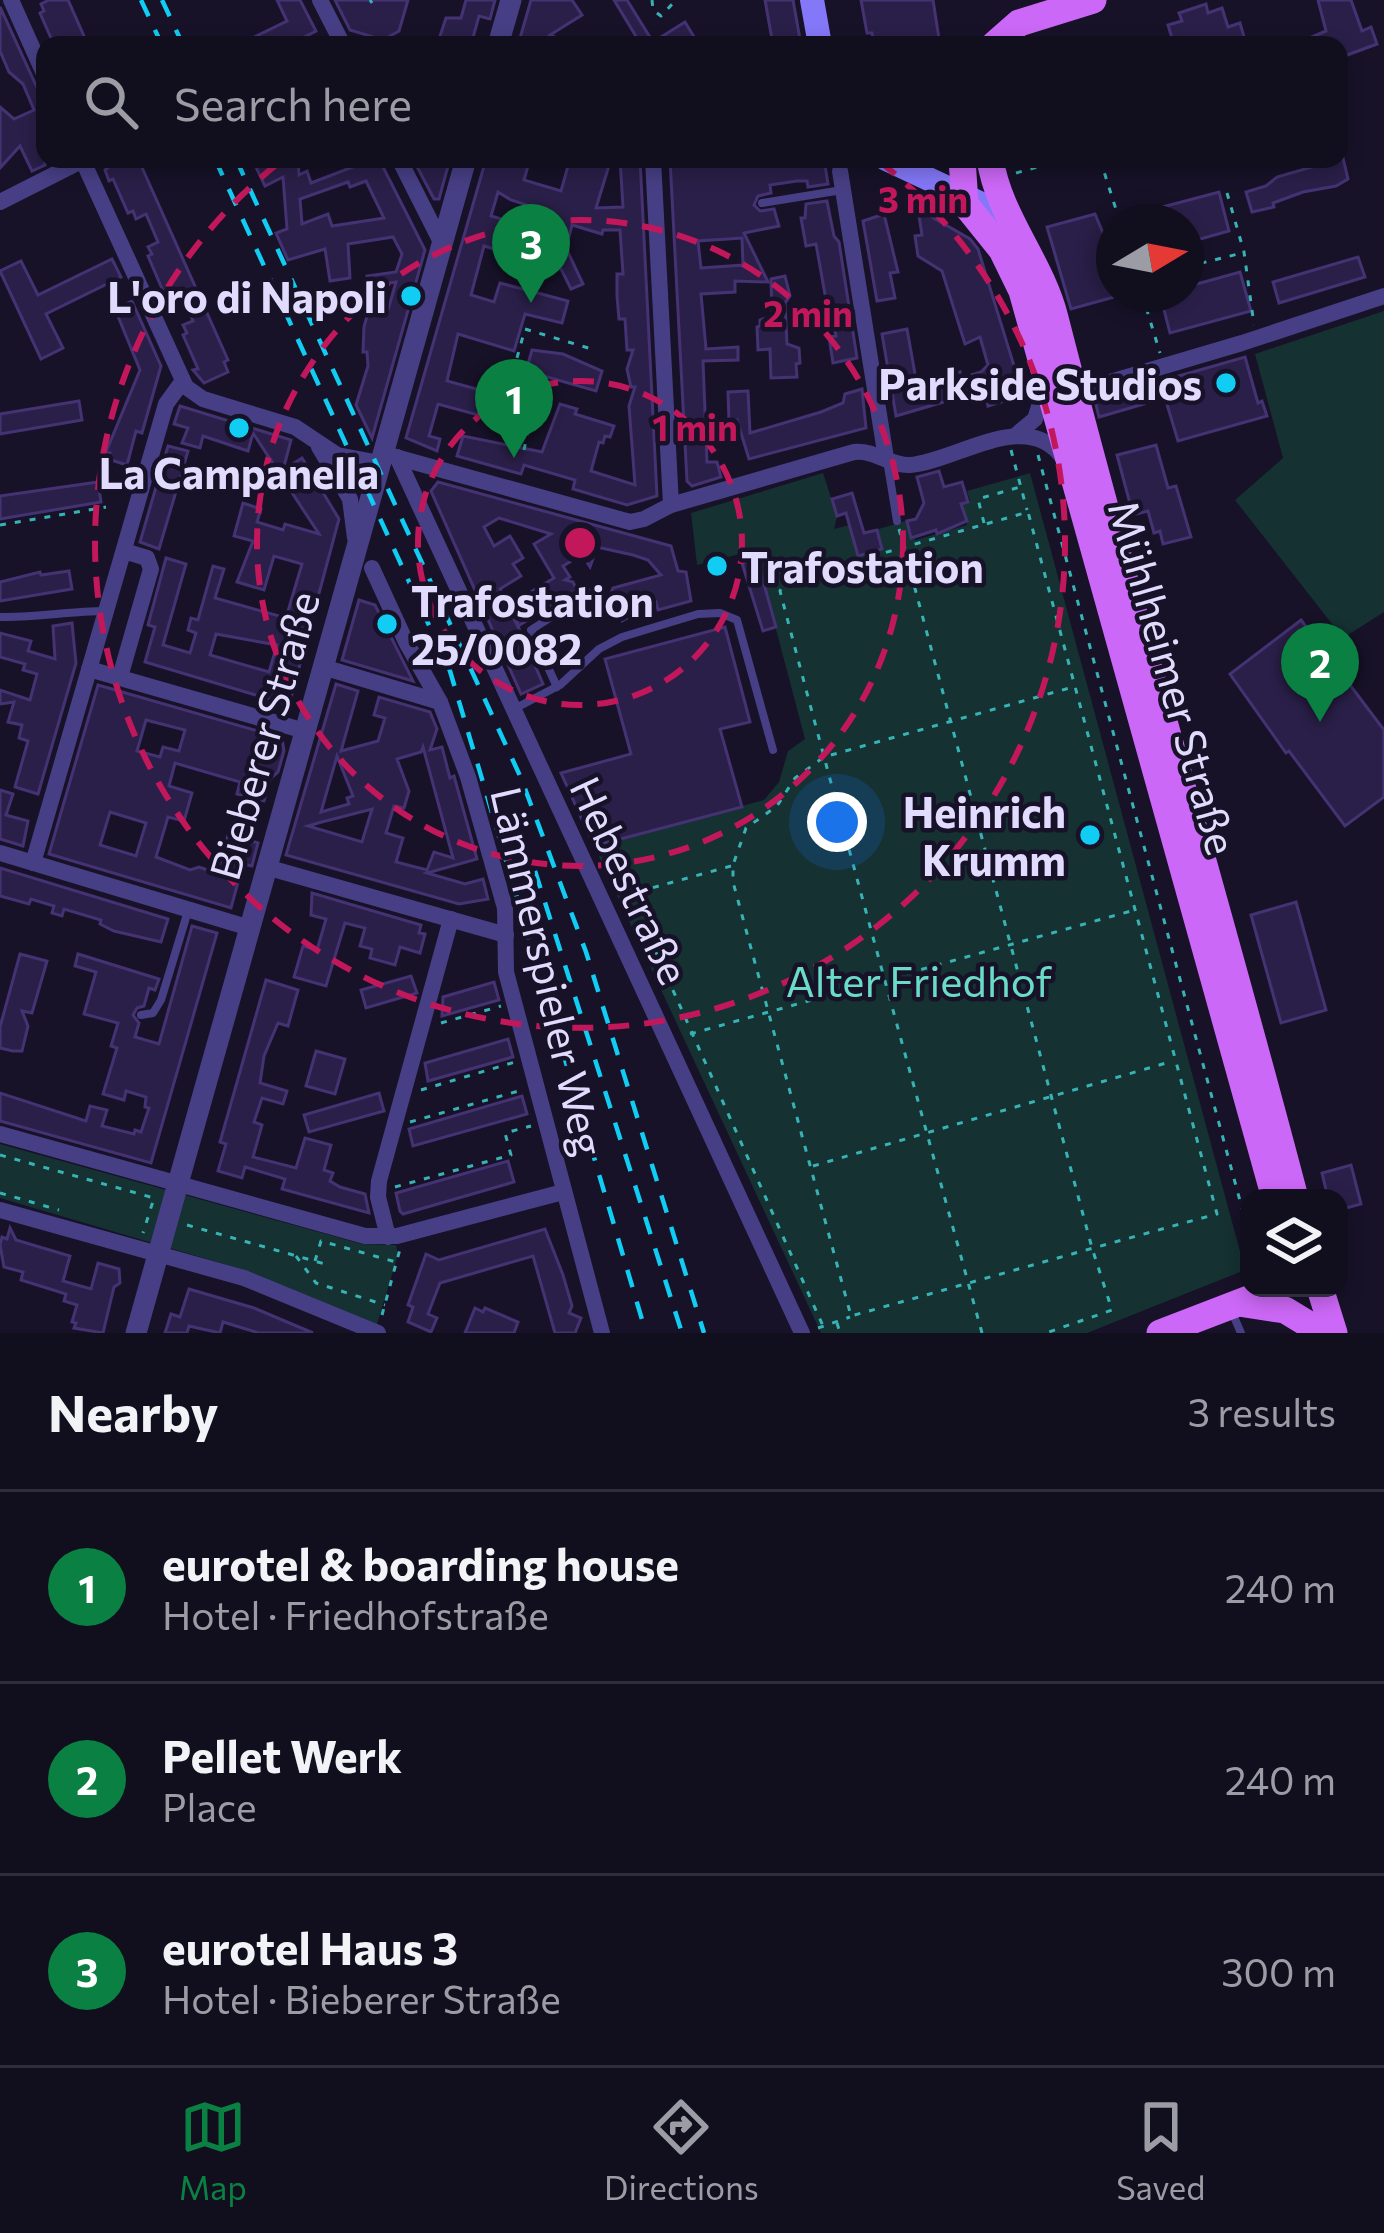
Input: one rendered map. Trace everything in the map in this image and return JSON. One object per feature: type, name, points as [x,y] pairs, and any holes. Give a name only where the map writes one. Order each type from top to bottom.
[{"type":"main road","points":[[812,0],[818,36]]},
{"type":"main road","points":[[822,0],[828,36]]},
{"type":"main road","points":[[1004,36],[1019,22],[1093,0]]},
{"type":"main road","points":[[906,168],[1008,213]]},
{"type":"main road","points":[[962,168],[962,194]]},
{"type":"main road","points":[[962,194],[996,168]]},
{"type":"main road","name":"Mühlheimer Straße","points":[[997,168],[1008,213],[1051,302],[1073,481],[1141,709],[1273,1189]]},
{"type":"main road","name":"Mühlheimer Straße","points":[[962,194],[973,217],[1013,268],[1060,387],[1174,746],[1293,1189]]},
{"type":"main road","points":[[1305,1297],[1321,1331]]},
{"type":"main road","points":[[1320,1297],[1321,1331]]},
{"type":"main road","points":[[1160,1333],[1232,1301],[1280,1308],[1321,1331]]},
{"type":"street","points":[[11,0],[36,56]]},
{"type":"street","points":[[320,0],[338,36]]},
{"type":"street","points":[[501,36],[511,0]]},
{"type":"street","points":[[0,202],[67,168]]},
{"type":"street","points":[[87,168],[182,382],[203,399],[296,428],[337,454],[387,458],[630,522],[671,505],[854,452],[911,465],[1035,437],[1051,444],[1073,481]]},
{"type":"street","points":[[404,168],[442,244]]},
{"type":"street","name":"Bieberer Straße","points":[[136,1333],[323,667],[363,562],[463,168]]},
{"type":"street","points":[[653,168],[671,505]]},
{"type":"street","points":[[840,171],[886,458]]},
{"type":"street","points":[[1012,445],[1060,387],[1164,366],[1384,296]]},
{"type":"street","points":[[34,863],[166,404],[182,382]]},
{"type":"street","points":[[315,442],[350,499],[363,562]]},
{"type":"street","name":"Hebestraße","points":[[387,458],[814,1329]]},
{"type":"street","points":[[120,677],[152,569],[147,558],[124,551]]},
{"type":"street","name":"Lämmerspieler Weg","points":[[363,562],[440,702],[468,777],[506,915],[505,965],[602,1333]]},
{"type":"street","points":[[323,667],[440,702]]},
{"type":"street","points":[[89,669],[305,731]]},
{"type":"street","points":[[0,853],[250,928]]},
{"type":"street","points":[[266,867],[506,935]]},
{"type":"street","points":[[392,1236],[378,1192],[451,919]]},
{"type":"street","points":[[0,1134],[365,1236],[392,1236],[563,1192]]},
{"type":"street","points":[[0,1210],[244,1279],[380,1325]]},
{"type":"lane","points":[[762,203],[843,190]]},
{"type":"lane","points":[[886,458],[897,521]]},
{"type":"lane","points":[[557,687],[530,631],[595,589]]},
{"type":"lane","points":[[0,617],[106,610]]},
{"type":"lane","points":[[512,710],[557,687],[599,649],[622,637],[698,614],[720,614],[737,620],[773,750]]},
{"type":"lane","points":[[141,1015],[153,1013],[161,1000],[188,910]]},
{"type":"lane","points":[[1232,1301],[1240,1333]]},
{"type":"path","points":[[652,0],[652,10],[661,16],[676,0]]},
{"type":"path","points":[[1103,168],[1114,204]]},
{"type":"path","points":[[1227,193],[1244,252],[1256,339]]},
{"type":"path","points":[[1204,262],[1244,252]]},
{"type":"path","points":[[1148,312],[1164,366]]},
{"type":"path","points":[[524,450],[537,385],[521,377],[515,365],[525,329],[595,350]]},
{"type":"path","points":[[1037,442],[1039,467],[1240,1201]]},
{"type":"path","points":[[733,865],[630,895],[814,1329],[1217,1214],[1132,910],[1012,445]]},
{"type":"path","points":[[984,525],[978,499],[1022,487]]},
{"type":"path","points":[[0,525],[106,508]]},
{"type":"path","points":[[982,1333],[781,586],[785,581],[1028,512]]},
{"type":"path","points":[[897,521],[1112,1310],[1046,1333]]},
{"type":"path","points":[[851,1316],[733,881],[733,865],[746,828],[777,806],[795,778],[824,758],[1073,687]]},
{"type":"path","points":[[690,1034],[1132,910]]},
{"type":"path","points":[[421,1028],[514,1002]]},
{"type":"path","points":[[401,1096],[528,1058]]},
{"type":"path","points":[[811,1166],[1174,1061]]},
{"type":"path","points":[[393,1127],[536,1086]]},
{"type":"path","points":[[378,1192],[512,1155],[505,1133],[544,1122]]},
{"type":"path","points":[[0,1155],[154,1198],[143,1234]]},
{"type":"path","points":[[180,1223],[326,1264]]},
{"type":"path","points":[[380,1325],[400,1252],[392,1236]]},
{"type":"path","points":[[315,1261],[321,1241],[397,1263]]},
{"type":"path","points":[[296,1256],[316,1282],[385,1305]]},
{"type":"path","points":[[836,1321],[840,1333]]},
{"type":"green space","points":[[1384,311],[1384,612],[1343,638],[1235,500],[1283,458],[1255,354]]},
{"type":"green space","name":"Alter Friedhof","points":[[823,473],[837,516],[834,529],[861,522],[865,533],[906,521],[910,537],[916,540],[967,525],[962,504],[970,501],[967,491],[1030,473],[1240,1251],[1240,1272],[1087,1333],[821,1333],[594,846],[764,800],[779,782],[788,751],[805,739],[755,550],[697,565],[691,513]]},
{"type":"green space","points":[[0,1144],[362,1244],[396,1245],[398,1255],[377,1324],[234,1267],[0,1198]]},
{"type":"building","points":[[68,0],[84,36],[50,36],[41,4]]},
{"type":"building","points":[[277,0],[300,0],[316,31],[306,36],[256,36],[287,21]]},
{"type":"building","points":[[335,0],[408,0],[399,31],[390,36],[350,30]]},
{"type":"building","points":[[466,0],[495,0],[490,19],[479,16],[473,36],[440,36],[446,18],[461,18]]},
{"type":"building","points":[[531,0],[572,0],[582,15],[552,36],[521,36]]},
{"type":"building","points":[[614,0],[627,0],[649,36],[636,36]]},
{"type":"building","points":[[765,0],[793,0],[799,36],[771,36]]},
{"type":"building","points":[[861,0],[933,0],[939,36],[867,33]]},
{"type":"building","points":[[1318,0],[1351,0],[1362,31],[1371,27],[1377,44],[1348,55],[1348,36],[1314,36],[1326,31]]},
{"type":"building","points":[[1206,4],[1208,13],[1222,8],[1228,27],[1240,23],[1244,36],[1171,36],[1168,25],[1182,21],[1179,13]]},
{"type":"building","points":[[0,7],[36,85],[38,168],[32,171],[20,146],[0,168],[0,107],[14,119],[34,110],[0,51]]},
{"type":"building","points":[[685,22],[694,36],[663,36]]},
{"type":"building","points":[[142,168],[228,360],[224,362],[228,372],[204,383],[193,370],[198,369],[183,325],[193,321],[181,293],[171,297],[167,289],[163,291],[148,256],[152,254],[148,247],[158,242],[146,214],[136,219],[133,211],[128,213],[105,170]]},
{"type":"building","points":[[256,168],[299,168],[299,175],[307,171],[311,183],[350,168],[384,168],[425,250],[372,438],[356,405],[368,366],[364,327],[370,305],[388,310],[396,282],[368,286],[367,276],[396,272],[402,254],[393,237],[348,244],[350,278],[330,281],[325,249],[288,260],[276,233],[287,229],[283,177],[265,186]],"holes":[[[366,181],[384,218],[332,226],[328,214],[302,224],[300,199],[348,182],[350,187]]]},
{"type":"building","points":[[418,168],[448,168],[439,199],[434,199]]},
{"type":"building","points":[[483,168],[527,168],[524,180],[561,191],[567,168],[608,168],[596,208],[623,207],[621,168],[640,168],[657,496],[627,505],[573,489],[575,480],[524,465],[521,474],[457,456],[463,436],[542,452],[560,404],[577,409],[575,414],[614,426],[610,437],[599,442],[591,471],[635,485],[629,406],[635,387],[631,387],[627,369],[633,350],[627,350],[625,319],[619,319],[617,296],[617,274],[623,274],[620,230],[603,230],[602,234],[572,225],[566,248],[583,284],[571,289],[542,231],[563,236],[550,227],[554,214],[498,192],[491,216],[505,220],[500,239],[544,251],[541,263],[484,246],[471,295],[494,302],[500,283],[568,301],[562,323],[525,314],[514,351],[458,334],[447,381],[491,393],[494,384],[514,390],[509,407],[482,402],[478,415],[438,404],[429,436],[440,439],[437,451],[406,438]]},
{"type":"building","points":[[670,168],[825,168],[828,184],[770,185],[771,193],[758,196],[754,205],[760,211],[774,209],[779,226],[744,233],[768,282],[735,281],[735,292],[701,294],[706,349],[738,347],[738,360],[703,361],[707,462],[717,462],[721,477],[692,486],[687,481]],"holes":[[[742,238],[743,265],[701,268],[698,241]]]},
{"type":"building","points":[[1308,168],[1345,168],[1348,179],[1252,212],[1246,192]]},
{"type":"building","points":[[1219,192],[1229,231],[1204,238],[1204,204],[1174,204]]},
{"type":"building","points":[[827,201],[839,242],[857,358],[833,363],[832,316],[816,244],[806,246],[801,218],[805,218],[806,204]]},
{"type":"building","points":[[918,209],[970,239],[978,249],[1023,395],[988,406],[984,390],[896,416],[882,334],[907,329],[917,385],[960,372],[968,376],[988,365],[980,337],[965,344],[942,271],[918,256],[915,236],[922,235]]},
{"type":"building","points":[[884,214],[898,272],[890,273],[895,298],[877,301],[863,221]]},
{"type":"building","points":[[1095,214],[1096,302],[1071,309],[1047,227]]},
{"type":"building","points":[[1358,257],[1365,277],[1279,303],[1273,282]]},
{"type":"building","points":[[112,259],[121,277],[46,314],[63,348],[41,359],[0,271],[21,261],[38,295]]},
{"type":"building","points":[[1240,272],[1251,311],[1170,333],[1165,312],[1204,312],[1204,282]]},
{"type":"building","points":[[785,276],[790,296],[785,303],[787,344],[799,348],[800,363],[796,364],[797,377],[771,378],[770,349],[758,350],[757,327],[760,320],[772,316],[771,279]]},
{"type":"building","points":[[132,301],[161,366],[142,433],[136,431],[127,465],[108,459],[106,452],[140,370],[115,309]]},
{"type":"building","points":[[532,350],[563,354],[602,371],[596,391],[526,371]]},
{"type":"building","points":[[1245,357],[1258,403],[1262,401],[1267,416],[1178,441],[1166,401],[1174,399],[1168,379]]},
{"type":"building","points":[[1140,387],[1144,404],[1099,417],[1095,400]]},
{"type":"building","points":[[862,389],[866,428],[749,459],[737,420],[729,421],[728,392],[748,391],[750,433],[821,412],[843,403],[845,394]]},
{"type":"building","points":[[79,401],[82,420],[0,434],[0,414]]},
{"type":"building","points":[[180,406],[291,440],[283,470],[302,458],[339,519],[289,705],[145,662],[155,627],[148,625],[166,558],[186,564],[163,645],[190,653],[196,633],[188,630],[191,618],[198,620],[213,566],[224,569],[215,598],[286,618],[302,564],[274,556],[264,590],[237,582],[253,541],[234,536],[243,503],[261,509],[257,522],[319,534],[253,433],[248,451],[203,436],[200,448],[182,443],[188,428],[174,424]],"holes":[[[216,634],[277,645],[269,672],[210,655]]]},
{"type":"building","points":[[1156,445],[1168,488],[1176,486],[1191,537],[1163,544],[1160,531],[1154,533],[1148,511],[1133,515],[1117,455]]},
{"type":"building","points":[[168,446],[188,451],[159,549],[140,542]]},
{"type":"building","points":[[939,471],[944,487],[962,482],[968,502],[961,504],[967,521],[937,534],[936,530],[911,538],[907,521],[916,519],[924,503],[917,477]]},
{"type":"building","points":[[98,482],[101,502],[0,519],[0,496]]},
{"type":"building","points":[[438,482],[671,546],[678,571],[686,572],[691,601],[658,610],[656,602],[622,621],[609,599],[613,588],[661,575],[648,560],[633,555],[597,547],[590,567],[582,555],[563,566],[570,577],[565,580],[577,590],[518,626],[543,684],[521,694],[431,491]],"holes":[[[499,518],[551,534],[534,544],[554,578],[524,596],[517,625],[500,589],[521,576],[513,564],[523,558],[510,536],[494,546],[484,527]]]},
{"type":"building","points":[[852,493],[864,533],[877,530],[882,549],[858,556],[846,513],[837,516],[832,499]]},
{"type":"building","points":[[757,559],[776,627],[763,631],[742,563]]},
{"type":"building","points":[[69,571],[72,589],[0,601],[0,582]]},
{"type":"building","points":[[359,600],[375,605],[413,681],[342,660]]},
{"type":"building","points":[[1301,620],[1384,730],[1384,797],[1345,826],[1230,674]]},
{"type":"building","points":[[72,623],[76,663],[38,794],[15,787],[28,741],[19,738],[22,725],[8,722],[14,702],[0,704],[0,690],[30,700],[37,674],[23,670],[25,664],[0,657],[0,633],[31,641],[28,651],[55,659],[53,626]]},
{"type":"building","points":[[725,627],[750,722],[720,729],[742,807],[594,846],[561,773],[631,754],[605,659]]},
{"type":"building","points":[[336,684],[358,691],[341,751],[378,741],[385,718],[374,715],[379,697],[430,712],[437,729],[430,750],[442,747],[477,859],[427,873],[465,884],[483,879],[488,899],[459,904],[286,855]],"holes":[[[423,747],[453,858],[434,852],[427,870],[396,862],[403,838],[386,833],[394,806],[404,808],[409,791],[397,759],[421,752]],[[337,756],[353,796],[347,798],[349,804],[321,812]],[[372,809],[362,842],[308,826]]]},
{"type":"building","points":[[98,685],[282,738],[278,772],[270,779],[264,801],[237,794],[240,782],[175,763],[169,786],[192,793],[184,821],[168,817],[156,857],[190,870],[199,867],[217,873],[229,832],[251,836],[249,840],[258,843],[252,866],[243,864],[231,908],[49,854]],"holes":[[[146,720],[185,730],[179,751],[163,747],[160,757],[137,751]],[[110,812],[146,823],[136,856],[100,845]]]},
{"type":"building","points":[[0,790],[13,794],[6,815],[28,821],[23,846],[0,839]]},
{"type":"building","points":[[0,868],[168,919],[161,942],[114,931],[100,924],[101,920],[64,909],[62,916],[52,913],[54,906],[31,899],[29,904],[0,896]]},
{"type":"building","points":[[312,893],[421,925],[419,933],[425,934],[420,953],[400,947],[395,965],[370,958],[372,949],[360,946],[365,928],[345,923],[326,986],[294,977],[303,946],[317,950],[326,919],[311,915]]},
{"type":"building","points":[[1296,902],[1326,1010],[1281,1023],[1251,915]]},
{"type":"building","points":[[192,926],[217,933],[151,1163],[0,1121],[0,1093],[86,1121],[90,1106],[107,1110],[102,1126],[141,1132],[149,1108],[146,1097],[126,1091],[124,1100],[103,1094],[117,1048],[111,1046],[118,1023],[84,1014],[96,972],[75,966],[78,954],[159,979],[155,990],[149,988],[144,1006],[133,1015],[139,1023],[135,1037],[159,1044]]},
{"type":"building","points":[[20,954],[47,961],[32,1013],[22,1011],[28,1026],[22,1051],[13,1051],[0,1048],[0,1027]]},
{"type":"building","points":[[411,976],[417,993],[366,1008],[361,990]]},
{"type":"building","points":[[266,980],[298,990],[288,1026],[278,1023],[264,1056],[260,1083],[287,1091],[283,1104],[262,1098],[254,1122],[262,1125],[253,1157],[296,1168],[305,1138],[331,1145],[324,1170],[333,1173],[330,1181],[365,1194],[369,1213],[282,1189],[285,1179],[245,1167],[242,1178],[218,1171],[226,1144],[220,1142]]},
{"type":"building","points":[[494,982],[499,1000],[442,1016],[443,997]]},
{"type":"building","points":[[508,1039],[513,1057],[428,1081],[425,1063]]},
{"type":"building","points":[[316,1051],[345,1059],[335,1094],[306,1086]]},
{"type":"building","points":[[379,1093],[384,1111],[309,1132],[304,1115]]},
{"type":"building","points":[[522,1096],[527,1114],[413,1146],[409,1129]]},
{"type":"building","points":[[508,1161],[514,1182],[403,1214],[400,1211],[396,1193]]},
{"type":"building","points":[[1351,1165],[1361,1204],[1348,1208],[1348,1189],[1326,1189],[1322,1173]]},
{"type":"building","points":[[10,1228],[16,1240],[70,1256],[63,1281],[91,1289],[98,1263],[119,1269],[120,1283],[114,1287],[103,1333],[74,1328],[77,1305],[64,1301],[66,1294],[21,1280],[23,1272],[4,1267],[0,1245]]},
{"type":"building","points":[[545,1229],[572,1306],[569,1313],[581,1318],[575,1333],[555,1333],[533,1256],[440,1283],[428,1314],[437,1318],[431,1332],[408,1322],[413,1307],[408,1305],[426,1254],[439,1260]]},
{"type":"building","points":[[189,1289],[254,1308],[313,1333],[259,1333],[223,1322],[220,1333],[189,1326],[187,1333],[165,1333],[171,1314],[180,1317]]},
{"type":"building","points":[[475,1308],[518,1322],[514,1333],[465,1333]]},
{"type":"railway","points":[[141,0],[158,36]]},
{"type":"railway","points":[[162,0],[179,36]]},
{"type":"railway","points":[[219,168],[450,671],[646,1333]]},
{"type":"railway","points":[[240,168],[521,778],[586,952],[704,1333]]},
{"type":"railway","points":[[535,871],[682,1333]]},
{"type":"place","name":"L'oro di Napoli","points":[[411,296]]},
{"type":"place","name":"eurotel Haus 3","points":[[531,303]]},
{"type":"place","name":"Parkside Studios","points":[[1226,383]]},
{"type":"place","name":"La Campanella","points":[[239,428]]},
{"type":"place","name":"eurotel & boarding house","points":[[514,458]]},
{"type":"place","name":"Trafostation","points":[[717,566]]},
{"type":"place","name":"Trafostation 25/0082","points":[[387,624]]},
{"type":"place","name":"Pellet Werk","points":[[1320,722]]},
{"type":"place","name":"Heinrich Krumm","points":[[1090,835]]}]
